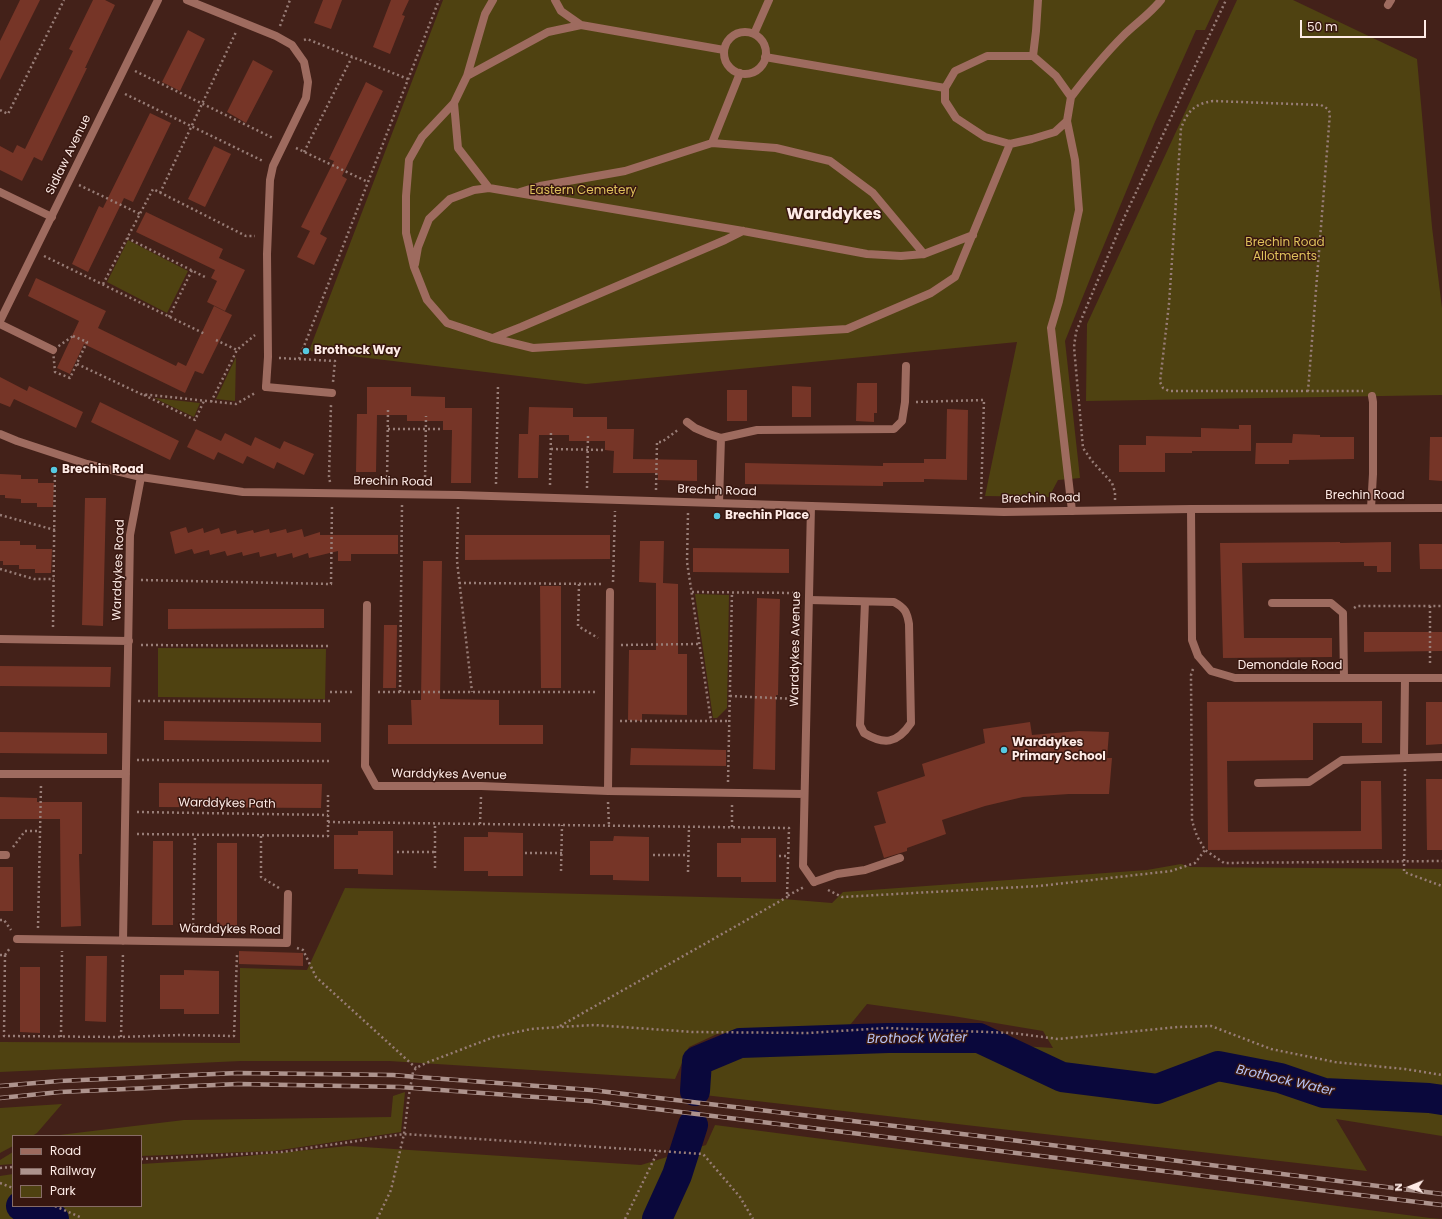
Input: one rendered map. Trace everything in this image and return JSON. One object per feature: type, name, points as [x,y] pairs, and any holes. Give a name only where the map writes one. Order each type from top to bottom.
[{"type":"street","name":"Sidlaw Avenue","points":[[0,322],[158,0]]},
{"type":"street","points":[[187,0],[276,36],[292,45],[304,62],[308,82],[306,98],[273,166],[270,180],[267,237],[268,357],[266,387],[332,393]]},
{"type":"street","points":[[493,0],[485,14],[467,76],[454,103],[422,137],[409,160],[406,196],[406,233],[414,267],[427,300],[447,323],[492,338],[534,348],[847,329],[931,293],[955,277],[974,235],[1010,144]]},
{"type":"street","points":[[555,0],[561,11],[581,25]]},
{"type":"street","points":[[754,34],[769,0]]},
{"type":"street","points":[[1033,56],[1038,0]]},
{"type":"street","points":[[1072,511],[1050,328],[1059,301],[1079,210],[1075,160],[1067,121],[1071,97],[1105,55],[1123,36],[1155,8],[1161,0]]},
{"type":"street","points":[[467,76],[548,32],[581,25],[724,50]]},
{"type":"street","points":[[741,32],[754,34],[764,44],[765,57],[759,68],[747,74],[740,73],[729,67],[724,56],[724,50],[726,43],[735,34],[741,32]]},
{"type":"street","points":[[1067,121],[1055,132],[1010,144],[985,137],[956,118],[945,101],[945,88],[955,71],[987,56],[1033,56],[1056,76],[1071,97]]},
{"type":"street","points":[[765,57],[945,88]]},
{"type":"street","points":[[712,143],[740,73]]},
{"type":"street","points":[[454,103],[458,148],[489,188]]},
{"type":"street","points":[[518,193],[540,186],[625,171],[712,143],[776,148],[830,161],[874,193],[924,254]]},
{"type":"street","points":[[414,267],[418,248],[429,219],[450,199],[474,190],[489,188],[744,231],[867,254],[901,256],[924,254],[974,235]]},
{"type":"street","points":[[0,192],[52,217]]},
{"type":"street","points":[[492,338],[521,327],[744,231]]},
{"type":"street","points":[[0,322],[53,350]]},
{"type":"street","points":[[687,422],[695,428],[721,438],[757,430],[894,429],[902,421],[905,402],[906,366]]},
{"type":"street","points":[[1371,508],[1374,402],[1372,396]]},
{"type":"street","name":"Brechin Road","points":[[0,434],[87,464],[141,477],[243,492],[496,496],[980,512],[1442,508]]},
{"type":"street","points":[[719,503],[721,438]]},
{"type":"street","name":"Warddykes Road","points":[[123,941],[130,535],[141,477]]},
{"type":"street","name":"Warddykes Avenue","points":[[811,506],[803,866],[814,882]]},
{"type":"street","name":"Demondale Road","points":[[1190,509],[1192,640],[1198,656],[1211,671],[1235,678],[1442,678]]},
{"type":"street","points":[[608,791],[610,592]]},
{"type":"street","points":[[809,597],[865,602],[894,602],[903,607],[908,616],[911,723],[904,734],[895,739],[886,741],[875,739],[864,733],[860,725],[865,602]]},
{"type":"street","points":[[1272,603],[1331,603],[1343,613],[1344,678]]},
{"type":"street","name":"Warddykes Avenue","points":[[367,605],[365,766],[376,786],[481,786],[608,791],[804,794]]},
{"type":"street","points":[[0,639],[129,643]]},
{"type":"street","points":[[1404,757],[1405,679]]},
{"type":"street","points":[[1258,783],[1309,782],[1342,760],[1442,757]]},
{"type":"street","points":[[0,774],[126,774]]},
{"type":"street","points":[[814,882],[837,874],[865,870],[900,858]]},
{"type":"street","name":"Warddykes Road","points":[[18,939],[287,943],[288,894]]},
{"type":"path","points":[[0,110],[8,114],[64,0]]},
{"type":"path","points":[[276,36],[290,0]]},
{"type":"path","points":[[299,359],[439,0]]},
{"type":"path","points":[[1116,510],[1112,483],[1092,461],[1083,448],[1074,347],[1076,332],[1124,218],[1226,0]]},
{"type":"path","points":[[160,193],[241,22]]},
{"type":"path","points":[[292,45],[307,39],[408,79]]},
{"type":"path","points":[[304,152],[352,57]]},
{"type":"path","points":[[125,66],[368,182]]},
{"type":"path","points":[[114,89],[273,166]]},
{"type":"path","points":[[1308,391],[1330,113],[1328,109],[1321,105],[1213,101],[1196,106],[1187,115],[1181,128],[1169,304],[1160,382],[1164,388],[1169,391],[1308,391],[1369,391],[1372,396]]},
{"type":"path","points":[[70,181],[140,214]]},
{"type":"path","points":[[103,284],[153,189],[246,236],[267,237]]},
{"type":"path","points":[[127,238],[207,278]]},
{"type":"path","points":[[35,251],[205,334]]},
{"type":"path","points":[[169,316],[192,270]]},
{"type":"path","points":[[211,402],[237,350],[268,325]]},
{"type":"path","points":[[72,336],[87,342],[70,378],[55,372],[53,350],[72,336]]},
{"type":"path","points":[[216,340],[237,350]]},
{"type":"path","points":[[77,364],[195,420],[204,401]]},
{"type":"path","points":[[496,496],[498,385]]},
{"type":"path","points":[[141,394],[236,404],[266,387]]},
{"type":"path","points":[[905,402],[984,400],[980,512]]},
{"type":"path","points":[[387,494],[388,410]]},
{"type":"path","points":[[425,495],[426,416]]},
{"type":"path","points":[[656,501],[656,442],[662,442],[687,422]]},
{"type":"path","points":[[388,429],[441,429]]},
{"type":"path","points":[[550,498],[551,431]]},
{"type":"path","points":[[586,499],[588,436]]},
{"type":"path","points":[[551,449],[603,450]]},
{"type":"path","points":[[53,640],[55,454]]},
{"type":"path","points":[[130,580],[331,584],[332,493]]},
{"type":"path","points":[[400,692],[402,494]]},
{"type":"path","points":[[459,495],[457,561],[472,692]]},
{"type":"path","points":[[613,576],[615,500]]},
{"type":"path","points":[[688,502],[687,562],[711,721]]},
{"type":"path","points":[[0,515],[55,530]]},
{"type":"path","points":[[0,569],[34,579],[54,579]]},
{"type":"path","points":[[459,583],[613,584],[610,592]]},
{"type":"path","points":[[579,584],[578,626],[610,645],[700,644]]},
{"type":"path","points":[[692,592],[732,592],[809,597]]},
{"type":"path","points":[[732,592],[730,696],[730,793],[732,827]]},
{"type":"path","points":[[1343,613],[1357,606],[1442,606]]},
{"type":"path","points":[[1430,606],[1430,678]]},
{"type":"path","points":[[129,643],[330,646]]},
{"type":"path","points":[[1198,656],[1191,675],[1192,820],[1197,836],[1205,850],[1224,862],[1442,861]]},
{"type":"path","points":[[330,692],[610,692]]},
{"type":"path","points":[[730,696],[807,699]]},
{"type":"path","points":[[127,701],[330,701]]},
{"type":"path","points":[[609,721],[730,721]]},
{"type":"path","points":[[1404,757],[1404,872],[1442,886]]},
{"type":"path","points":[[126,760],[329,761]]},
{"type":"path","points":[[38,939],[41,774]]},
{"type":"path","points":[[480,824],[481,786]]},
{"type":"path","points":[[608,791],[609,826]]},
{"type":"path","points":[[125,834],[328,836],[328,796]]},
{"type":"path","name":"Warddykes Path","points":[[126,812],[328,815]]},
{"type":"path","points":[[328,822],[789,828],[787,896],[814,882]]},
{"type":"path","points":[[435,824],[435,868]]},
{"type":"path","points":[[561,871],[562,825]]},
{"type":"path","points":[[688,872],[689,827]]},
{"type":"path","points":[[3,855],[25,831],[40,831]]},
{"type":"path","points":[[193,942],[194,835]]},
{"type":"path","points":[[261,836],[261,878],[288,894]]},
{"type":"path","points":[[814,882],[842,897],[1039,886],[1171,871],[1195,863],[1205,850]]},
{"type":"path","points":[[397,852],[435,852]]},
{"type":"path","points":[[525,854],[562,853]]},
{"type":"path","points":[[653,854],[688,855]]},
{"type":"path","points":[[779,856],[788,856]]},
{"type":"path","points":[[560,1027],[814,882]]},
{"type":"path","points":[[61,1037],[63,939]]},
{"type":"path","points":[[121,1037],[123,941]]},
{"type":"path","points":[[5,955],[4,1036],[234,1036],[237,942]]},
{"type":"path","points":[[287,943],[303,950],[316,977],[416,1068]]},
{"type":"path","points":[[377,1219],[391,1190],[404,1134],[413,1072],[416,1068],[433,1060],[494,1038],[531,1029],[594,1025],[693,1032],[808,1033],[886,1028],[1012,1033],[1058,1039],[1178,1027],[1211,1026],[1272,1048],[1335,1062],[1405,1069],[1442,1075]]},
{"type":"path","points":[[142,1159],[282,1152],[404,1134],[703,1154],[740,1197],[753,1219]]},
{"type":"path","points":[[625,1219],[658,1151]]},
{"type":"path","points":[[0,1168],[12,1167]]},
{"type":"path","points":[[0,1183],[12,1188]]},
{"type":"path","points":[[58,1207],[80,1216],[81,1219]]},
{"type":"green space","name":"Eastern Cemetery","points":[[443,0],[1219,0],[1205,30],[1196,30],[1154,124],[1065,341],[1080,478],[1058,480],[1049,497],[985,496],[1017,342],[586,384],[309,351]]},
{"type":"green space","name":"Brechin Road Allotments","points":[[1237,0],[1293,0],[1417,59],[1432,227],[1442,308],[1442,395],[1086,401],[1087,324]]},
{"type":"green space","points":[[128,240],[188,271],[167,313],[107,282]]},
{"type":"green space","points":[[236,357],[235,401],[216,399]]},
{"type":"green space","points":[[154,398],[200,403],[194,417]]},
{"type":"green space","points":[[695,594],[729,595],[727,708],[717,718],[713,718]]},
{"type":"green space","points":[[158,648],[326,649],[325,699],[158,697]]},
{"type":"green space","points":[[1181,864],[1190,867],[1442,869],[1442,1136],[1336,1119],[1367,1171],[704,1095],[706,1066],[744,1050],[976,1043],[1053,1048],[1043,1031],[867,1004],[850,1025],[717,1034],[689,1047],[675,1079],[389,1061],[241,1061],[0,1072],[0,1042],[240,1043],[240,968],[307,970],[345,888],[783,899],[832,903],[843,892],[1147,870]]},
{"type":"green space","points":[[405,1092],[401,1132],[274,1151],[142,1156],[142,1135],[59,1135],[184,1120],[391,1117],[393,1096]]},
{"type":"green space","points":[[62,1104],[37,1133],[34,1135],[12,1135],[12,1147],[0,1153],[0,1108]]},
{"type":"green space","points":[[715,1125],[1442,1219],[0,1219],[0,1176],[12,1174],[12,1207],[142,1207],[142,1164],[206,1160],[348,1146],[641,1165],[706,1145]]},
{"type":"green space","points":[[12,1153],[12,1164],[0,1165],[0,1160]]},
{"type":"building","points":[[20,0],[40,0],[0,80],[0,41]]},
{"type":"building","points":[[93,0],[105,0],[115,5],[85,68],[87,68],[42,161],[34,157],[22,181],[0,170],[0,146],[13,153],[17,145],[25,149],[73,51],[69,49]]},
{"type":"building","points":[[323,0],[342,0],[331,29],[314,23]]},
{"type":"building","points":[[391,0],[409,0],[402,15],[405,16],[390,54],[373,47]]},
{"type":"building","points":[[188,30],[205,39],[180,91],[162,82]]},
{"type":"building","points":[[253,60],[273,71],[246,123],[227,112]]},
{"type":"building","points":[[366,82],[383,91],[342,176],[347,179],[320,234],[327,238],[314,265],[297,257],[310,231],[301,227],[334,161],[329,159]]},
{"type":"building","points":[[150,113],[171,123],[133,202],[124,198],[88,272],[72,264],[99,206],[103,208]]},
{"type":"building","points":[[214,146],[231,154],[205,207],[188,199]]},
{"type":"building","points":[[146,212],[223,249],[219,258],[245,270],[225,311],[207,302],[217,281],[211,278],[215,270],[136,232]]},
{"type":"building","points":[[36,278],[106,311],[98,328],[176,366],[178,362],[186,366],[214,306],[232,315],[203,374],[195,371],[185,393],[84,344],[70,374],[57,368],[79,321],[28,296]]},
{"type":"building","points":[[0,377],[27,391],[29,386],[83,412],[76,428],[14,399],[10,407],[0,403]]},
{"type":"building","points":[[857,383],[877,383],[877,413],[874,413],[874,422],[856,421]]},
{"type":"building","points":[[792,386],[811,387],[811,417],[792,417]]},
{"type":"building","points":[[367,387],[411,387],[411,396],[445,397],[445,408],[472,408],[471,483],[451,483],[452,430],[443,430],[443,421],[407,421],[407,415],[377,415],[376,472],[356,472],[357,414],[367,414]]},
{"type":"building","points":[[727,390],[747,390],[747,421],[727,421]]},
{"type":"building","points":[[100,402],[179,441],[170,460],[91,422]]},
{"type":"building","points":[[529,407],[573,408],[573,417],[607,417],[607,429],[634,429],[633,459],[697,460],[697,481],[658,480],[658,473],[613,473],[614,451],[605,450],[605,441],[569,441],[569,435],[539,435],[538,478],[518,478],[519,434],[528,434]]},
{"type":"building","points":[[947,409],[968,410],[967,480],[924,479],[924,482],[883,482],[883,486],[745,484],[745,463],[883,466],[883,463],[924,463],[924,459],[946,459]]},
{"type":"building","points":[[1239,425],[1251,425],[1251,451],[1192,451],[1192,453],[1165,453],[1165,472],[1119,472],[1119,445],[1146,445],[1146,436],[1201,437],[1201,428],[1239,429]]},
{"type":"building","points":[[196,429],[221,441],[225,433],[251,446],[255,437],[280,449],[284,441],[314,454],[304,475],[277,462],[274,469],[247,456],[243,464],[218,452],[214,460],[187,447]]},
{"type":"building","points":[[1293,434],[1320,435],[1320,437],[1354,437],[1354,459],[1289,460],[1289,464],[1255,464],[1256,443],[1292,443]]},
{"type":"building","points":[[1430,437],[1442,437],[1442,481],[1429,480]]},
{"type":"building","points":[[0,474],[21,475],[21,479],[38,479],[38,483],[54,483],[53,507],[37,507],[37,503],[21,503],[21,499],[5,498],[5,495],[0,495]]},
{"type":"building","points":[[85,498],[106,498],[103,626],[82,625]]},
{"type":"building","points":[[186,527],[188,533],[203,528],[204,533],[219,528],[221,534],[236,530],[237,534],[253,530],[254,533],[269,529],[270,533],[286,529],[287,533],[302,529],[304,537],[320,532],[320,535],[398,535],[398,554],[351,554],[351,561],[338,561],[338,551],[309,558],[308,553],[293,558],[292,553],[277,557],[276,553],[260,557],[259,552],[243,556],[242,552],[227,556],[225,551],[210,555],[209,550],[194,554],[192,549],[175,554],[170,532]]},
{"type":"building","points":[[465,535],[610,535],[610,559],[465,560]]},
{"type":"building","points":[[0,541],[20,541],[20,545],[36,545],[36,549],[52,549],[51,573],[35,573],[35,569],[19,569],[19,565],[3,565],[3,561],[0,561]]},
{"type":"building","points":[[640,541],[664,541],[663,583],[678,584],[678,654],[687,654],[687,715],[642,714],[642,721],[628,720],[629,650],[656,650],[656,583],[639,582]]},
{"type":"building","points":[[1391,542],[1391,572],[1377,572],[1377,566],[1364,566],[1364,562],[1242,563],[1244,638],[1332,638],[1332,657],[1223,658],[1220,543]]},
{"type":"building","points":[[1419,544],[1442,544],[1442,569],[1420,569]]},
{"type":"building","points":[[693,548],[789,549],[789,573],[693,572]]},
{"type":"building","points":[[423,561],[442,561],[440,699],[499,700],[499,725],[543,725],[543,744],[388,744],[388,725],[412,725],[411,700],[421,700]]},
{"type":"building","points":[[540,586],[561,586],[561,688],[541,688]]},
{"type":"building","points":[[757,598],[780,599],[775,770],[753,769]]},
{"type":"building","points":[[168,609],[324,609],[324,628],[168,629]]},
{"type":"building","points":[[384,625],[397,625],[396,688],[383,688]]},
{"type":"building","points":[[1364,632],[1442,632],[1442,651],[1364,652]]},
{"type":"building","points":[[0,666],[111,667],[110,687],[0,686]]},
{"type":"building","points":[[1382,701],[1382,743],[1362,743],[1362,723],[1313,723],[1313,760],[1227,761],[1228,832],[1361,831],[1361,781],[1381,781],[1382,849],[1208,850],[1207,702]]},
{"type":"building","points":[[1426,702],[1442,702],[1442,744],[1426,745]]},
{"type":"building","points":[[164,721],[321,723],[321,742],[164,740]]},
{"type":"building","points":[[1030,722],[1032,735],[1079,731],[1109,732],[1107,758],[1112,758],[1109,794],[1069,794],[1023,797],[985,806],[942,820],[946,834],[907,848],[907,851],[884,858],[874,826],[886,823],[877,792],[925,776],[922,764],[985,743],[983,729]]},
{"type":"building","points":[[0,732],[107,733],[107,754],[0,753]]},
{"type":"building","points":[[631,748],[726,750],[726,766],[630,765]]},
{"type":"building","points":[[1426,779],[1442,779],[1442,850],[1427,850]]},
{"type":"building","points":[[159,783],[322,784],[321,808],[159,807]]},
{"type":"building","points":[[0,797],[37,798],[37,802],[82,802],[82,854],[79,854],[81,926],[61,927],[60,819],[0,819]]},
{"type":"building","points":[[358,831],[393,831],[393,875],[358,874],[358,869],[334,869],[334,835],[358,835]]},
{"type":"building","points":[[488,832],[523,833],[523,876],[488,876],[488,871],[464,871],[464,837],[488,837]]},
{"type":"building","points":[[614,836],[649,837],[649,881],[613,880],[613,875],[590,875],[590,841],[613,841]]},
{"type":"building","points":[[741,838],[776,838],[776,882],[741,882],[741,877],[717,877],[717,843],[741,843]]},
{"type":"building","points":[[153,841],[173,841],[173,925],[152,925]]},
{"type":"building","points":[[217,843],[237,843],[237,926],[217,926]]},
{"type":"building","points":[[0,867],[13,867],[13,911],[0,911]]},
{"type":"building","points":[[239,951],[303,953],[303,966],[239,964]]},
{"type":"building","points":[[86,956],[107,956],[106,1022],[85,1021]]},
{"type":"building","points":[[20,967],[40,967],[40,1033],[20,1032]]},
{"type":"building","points":[[184,970],[219,971],[219,1014],[184,1014],[184,1009],[160,1009],[160,975],[184,975]]},
{"type":"waterway","name":"Brothock Water","points":[[695,1091],[697,1061],[740,1043],[888,1038],[979,1038],[1062,1077],[1157,1089],[1218,1066],[1280,1078],[1324,1093],[1429,1098],[1442,1100]]},
{"type":"waterway","name":"Brothock Water","points":[[657,1219],[677,1175],[693,1125]]},
{"type":"waterway","name":"Brothock Water","points":[[24,1207],[54,1219]]},
{"type":"railway","points":[[0,1086],[59,1081],[237,1073],[393,1075],[591,1090],[979,1136],[1442,1194]]},
{"type":"railway","points":[[0,1098],[60,1092],[238,1084],[400,1087],[590,1101],[1442,1205]]},
{"type":"place","name":"Brothock Way","points":[[306,351]]},
{"type":"place","name":"Brechin Road","points":[[54,470]]},
{"type":"place","name":"Brechin Place","points":[[717,516]]},
{"type":"place","name":"Warddykes Primary School","points":[[1004,750]]},
{"type":"district","name":"Warddykes","points":[[834,215]]}]
